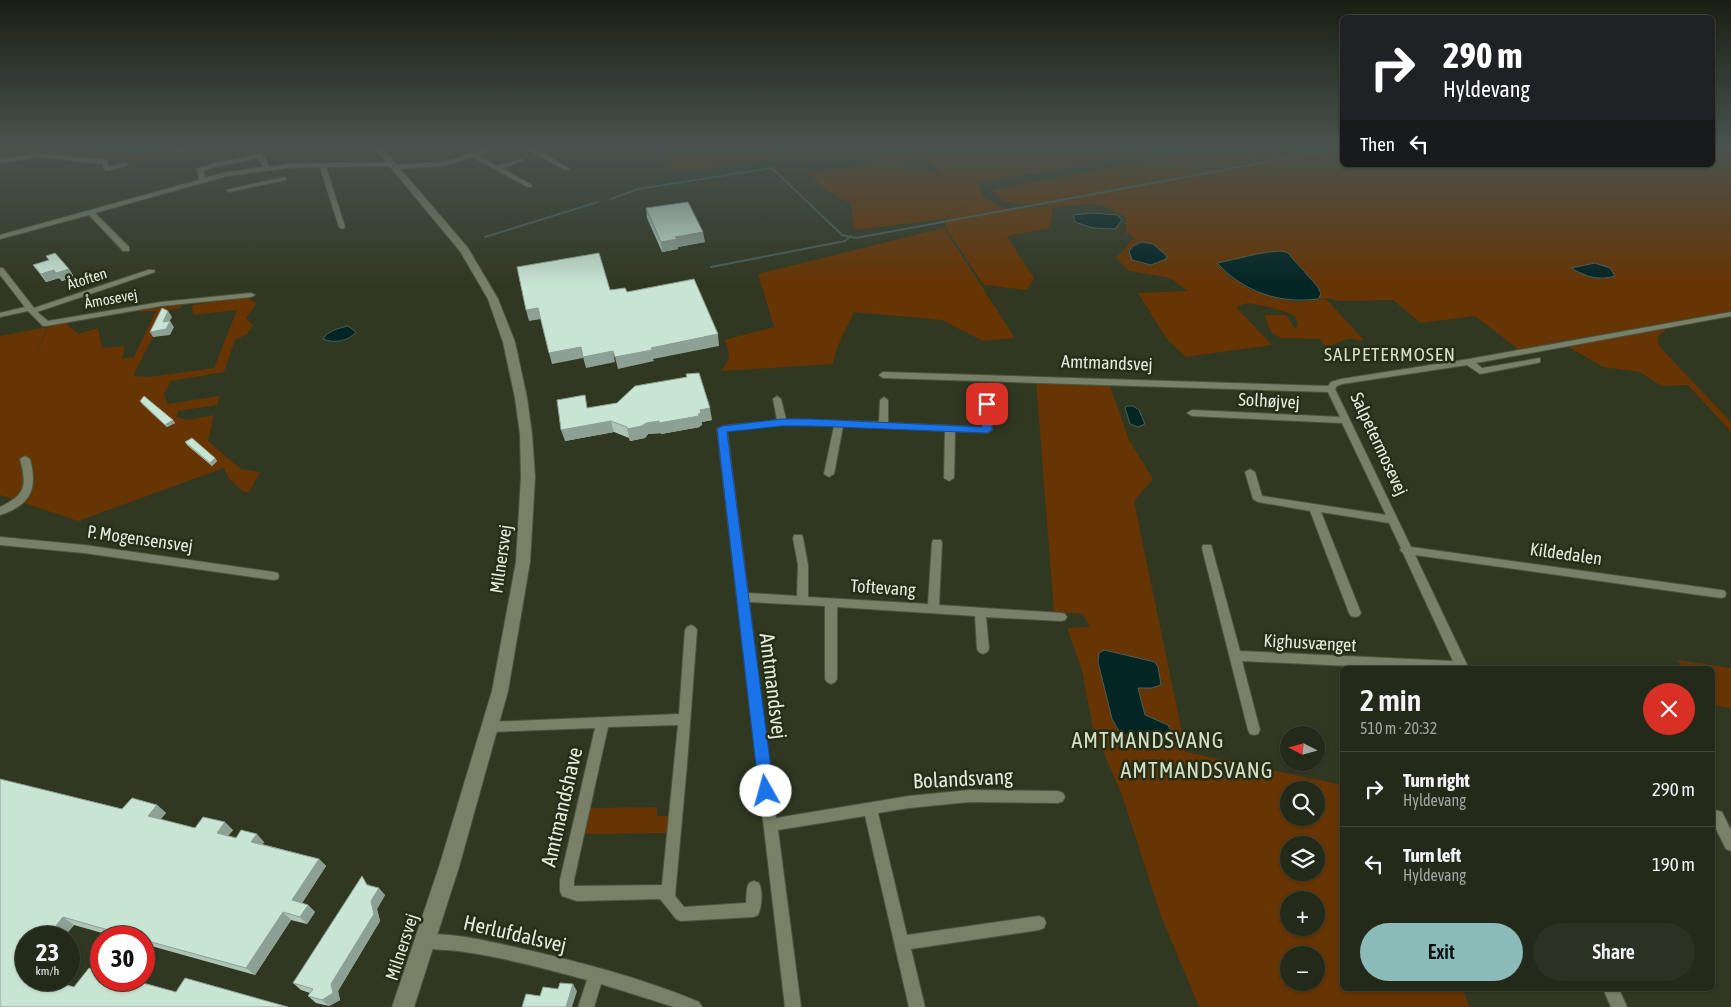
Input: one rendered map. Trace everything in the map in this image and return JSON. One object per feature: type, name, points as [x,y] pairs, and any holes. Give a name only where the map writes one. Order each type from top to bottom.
[{"type":"street","points":[[0,237],[163,192]]},
{"type":"street","points":[[331,192],[342,227]]},
{"type":"street","name":"Milnersvej","points":[[403,1007],[449,867],[500,691],[523,562],[528,477],[523,407],[510,342],[490,294],[464,250],[416,192]]},
{"type":"street","points":[[90,212],[126,249]]},
{"type":"street","name":"Åmosevej","points":[[0,270],[30,310],[46,324],[161,304],[251,295]]},
{"type":"street","name":"Åtoften","points":[[0,315],[30,310],[151,272]]},
{"type":"street","name":"Salpetermosevej","points":[[1462,666],[1405,550],[1331,389],[1334,384],[1468,362],[1731,314]]},
{"type":"street","points":[[1468,362],[1480,371],[1537,360]]},
{"type":"street","name":"Amtmandsvej","points":[[883,375],[1331,389]]},
{"type":"street","points":[[777,399],[782,422],[987,430],[987,404]]},
{"type":"street","points":[[883,425],[884,400]]},
{"type":"street","name":"Solhøjvej","points":[[1192,414],[1346,420]]},
{"type":"street","name":"Amtmandsvej","points":[[782,422],[722,429],[794,1007]]},
{"type":"street","points":[[829,474],[839,423]]},
{"type":"street","points":[[949,478],[950,428]]},
{"type":"street","points":[[0,511],[18,502],[29,490],[30,479],[25,459]]},
{"type":"street","points":[[1250,472],[1258,499],[1392,520]]},
{"type":"street","points":[[1314,508],[1355,613]]},
{"type":"street","points":[[798,538],[803,565],[802,601]]},
{"type":"street","name":"P. Mogensensvej","points":[[0,541],[84,549],[274,576]]},
{"type":"street","name":"Toftevang","points":[[933,609],[937,543]]},
{"type":"street","points":[[1207,548],[1254,730]]},
{"type":"street","name":"Kildedalen","points":[[1405,550],[1721,594]]},
{"type":"street","name":"Toftevang","points":[[742,597],[1061,617]]},
{"type":"street","name":"Toftevang","points":[[831,603],[831,679]]},
{"type":"street","points":[[980,612],[983,649]]},
{"type":"street","points":[[691,630],[685,719],[667,898],[681,914],[753,910],[754,888]]},
{"type":"street","name":"Kighusvænget","points":[[1235,656],[1385,666]]},
{"type":"street","name":"Amtmandshave","points":[[489,727],[685,719]]},
{"type":"street","name":"Amtmandshave","points":[[602,722],[567,880],[567,891],[577,894],[668,892]]},
{"type":"street","name":"Bolandsvang","points":[[771,825],[909,802],[969,796],[1058,797]]},
{"type":"street","points":[[870,809],[916,1007]]},
{"type":"street","points":[[1715,816],[1717,816],[1731,844]]},
{"type":"street","points":[[902,943],[1039,923]]},
{"type":"street","name":"Herlufdalsvej","points":[[424,941],[447,940],[539,960],[659,993],[694,1007]]},
{"type":"street","points":[[586,1007],[596,976]]},
{"type":"street","points":[[1612,991],[1619,1007]]},
{"type":"shaded area","points":[[829,192],[982,192],[983,197],[1004,208],[1052,207],[1003,202],[995,192],[1731,192],[1731,311],[1518,349],[1475,316],[1421,323],[1393,300],[1338,301],[1328,298],[1318,299],[1320,294],[1280,251],[1265,252],[1246,258],[1216,263],[1230,277],[1251,290],[1296,302],[1326,299],[1364,340],[1349,339],[1325,346],[1320,339],[1281,338],[1271,332],[1264,315],[1285,315],[1294,328],[1297,328],[1298,324],[1295,316],[1272,308],[1248,303],[1236,307],[1272,345],[1186,357],[1166,338],[1138,293],[1188,291],[1170,278],[1129,271],[1116,258],[1134,238],[1126,233],[1126,217],[1104,206],[1090,204],[1053,207],[1050,228],[1007,236],[1034,278],[1027,290],[984,285],[945,227],[946,219],[972,202],[944,219],[854,230],[851,204]]},
{"type":"shaded area","points":[[944,228],[1015,338],[983,341],[942,320],[854,312],[836,350],[833,364],[721,371],[729,357],[724,340],[774,327],[758,274]]},
{"type":"shaded area","points":[[247,297],[257,303],[246,318],[253,325],[247,334],[235,340],[224,372],[171,381],[164,393],[167,404],[220,396],[217,405],[178,411],[176,417],[187,420],[214,415],[208,441],[241,469],[260,472],[249,492],[244,492],[229,479],[224,468],[78,521],[0,495],[0,336],[47,327],[34,362],[48,327],[66,323],[78,334],[98,328],[102,348],[125,346],[122,359],[134,357],[156,311],[141,312],[139,310],[182,305],[181,308],[166,311],[133,376],[148,377],[214,368],[237,310],[193,315],[192,305]]},
{"type":"shaded area","points":[[1668,328],[1658,336],[1659,346],[1731,422],[1731,432],[1688,385],[1661,386],[1640,372],[1603,367],[1567,346]]},
{"type":"shaded area","points":[[1036,381],[1109,383],[1129,440],[1153,479],[1134,501],[1186,752],[1323,781],[1280,781],[1280,826],[1325,826],[1325,781],[1340,785],[1340,991],[1464,991],[1469,1007],[1199,1007],[1161,916],[1122,795],[1093,728],[1082,670],[1067,628],[1090,627],[1083,614],[1054,612]]},
{"type":"shaded area","points":[[1678,660],[1731,668],[1731,708],[1715,705],[1715,666],[1681,666]]},
{"type":"shaded area","points":[[657,807],[657,816],[670,816],[668,833],[585,834],[590,808]]},
{"type":"water","points":[[1093,213],[1117,215],[1122,220],[1115,229],[1093,228],[1075,222],[1073,215]]},
{"type":"water","points":[[1142,242],[1153,244],[1167,256],[1166,259],[1151,265],[1132,260],[1129,251],[1133,246]]},
{"type":"water","points":[[1287,252],[1318,287],[1321,294],[1318,299],[1290,300],[1263,294],[1239,282],[1217,263],[1256,254]]},
{"type":"water","points":[[1595,263],[1610,268],[1615,276],[1593,277],[1571,268]]},
{"type":"water","points":[[348,326],[356,332],[349,338],[336,341],[323,339],[330,332]]},
{"type":"water","points":[[1133,406],[1139,410],[1145,424],[1138,427],[1130,424],[1125,408]]},
{"type":"water","points":[[1104,650],[1155,662],[1158,667],[1161,685],[1151,688],[1138,688],[1145,715],[1168,725],[1172,736],[1169,747],[1162,749],[1132,739],[1119,731],[1112,719],[1098,662],[1099,653]]},
{"type":"building","points":[[688,202],[703,232],[675,237],[677,239],[661,242],[646,208]]},
{"type":"building","points":[[55,253],[69,269],[56,273],[54,270],[41,274],[33,265],[49,260],[46,256]]},
{"type":"building","points":[[599,253],[610,290],[625,288],[627,292],[694,279],[718,334],[615,357],[613,351],[583,357],[581,347],[549,353],[538,308],[526,310],[517,267]]},
{"type":"building","points":[[162,308],[168,311],[163,322],[170,321],[166,329],[150,332]]},
{"type":"building","points":[[699,373],[710,408],[700,410],[699,416],[659,423],[659,421],[646,423],[642,426],[627,429],[627,427],[611,421],[561,430],[557,400],[585,395],[587,408],[617,403],[635,386],[687,377],[686,374]]},
{"type":"building","points":[[144,396],[173,420],[165,425],[140,401]]},
{"type":"building","points":[[192,438],[215,458],[210,463],[185,442]]},
{"type":"building","points":[[0,779],[122,809],[132,798],[157,805],[148,816],[195,828],[203,817],[225,822],[217,833],[236,838],[241,830],[257,834],[251,842],[319,859],[292,900],[308,905],[300,917],[283,912],[246,968],[155,943],[155,926],[94,926],[63,917],[56,926],[15,926],[15,991],[80,991],[80,979],[89,968],[90,991],[155,991],[155,986],[176,992],[185,978],[288,1007],[0,1007]]},
{"type":"building","points":[[362,876],[367,885],[379,888],[371,901],[374,914],[331,984],[333,993],[322,1000],[308,996],[313,989],[293,983]]},
{"type":"building","points":[[560,983],[573,984],[566,1007],[522,1007],[526,994],[540,996],[543,987],[558,989]]},
{"type":"waterway","points":[[611,199],[630,192]]},
{"type":"waterway","points":[[797,192],[842,235],[850,237]]},
{"type":"waterway","points":[[850,237],[856,238],[1104,192]]},
{"type":"waterway","points":[[485,237],[598,202]]},
{"type":"waterway","points":[[711,267],[845,241],[850,237]]},
{"type":"district","name":"SALPETERMOSEN","points":[[1390,354]]},
{"type":"district","name":"AMTMANDSVANG","points":[[1148,740]]},
{"type":"district","name":"AMTMANDSVANG","points":[[1197,770]]},
{"type":"route","points":[[766,791],[722,429],[782,422],[811,422],[987,430],[987,404]]}]
